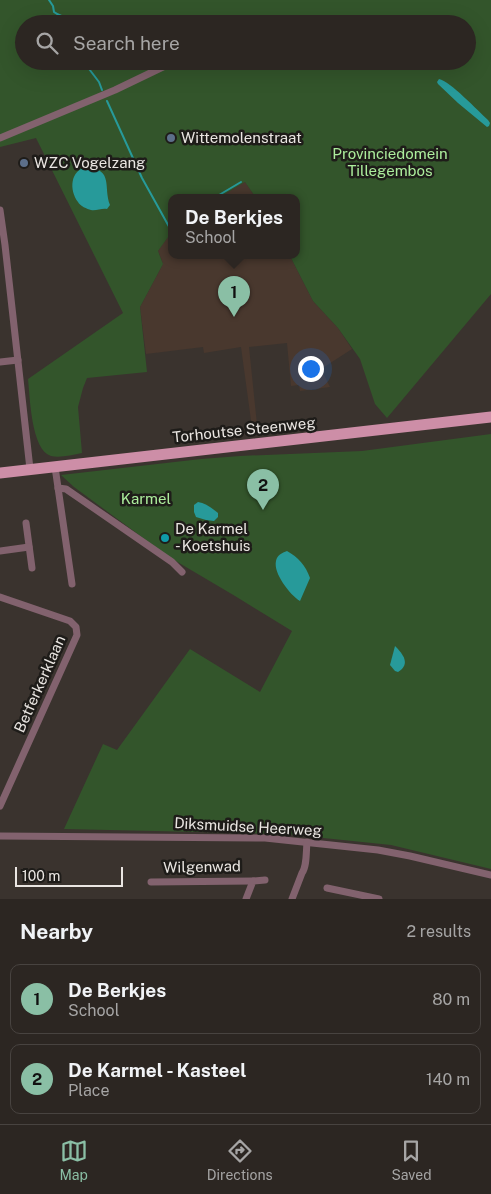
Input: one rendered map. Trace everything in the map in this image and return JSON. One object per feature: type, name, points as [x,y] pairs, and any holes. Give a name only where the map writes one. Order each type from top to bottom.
[{"type":"main road","name":"Torhoutse Steenweg","points":[[0,473],[491,417]]},
{"type":"street","points":[[0,138],[66,111],[155,70]]},
{"type":"street","points":[[0,210],[3,254],[18,360],[30,469]]},
{"type":"street","points":[[0,362],[18,360]]},
{"type":"street","points":[[55,467],[72,584]]},
{"type":"street","points":[[58,488],[66,489],[166,557],[182,572]]},
{"type":"street","points":[[26,523],[32,568]]},
{"type":"street","points":[[0,551],[29,547]]},
{"type":"street","name":"Betferkerklaan","points":[[0,597],[70,621],[76,627],[76,638],[0,806]]},
{"type":"street","name":"Diksmuidse Heerweg","points":[[0,836],[265,838],[378,850],[491,875]]},
{"type":"street","points":[[292,899],[306,863],[307,842]]},
{"type":"street","name":"Wilgenwad","points":[[151,882],[265,880]]},
{"type":"street","name":"Wilgenwad","points":[[246,899],[253,881]]},
{"type":"street","points":[[327,888],[366,898],[380,899]]},
{"type":"shaded area","points":[[245,182],[253,194],[225,194]]},
{"type":"shaded area","points":[[168,236],[168,259],[292,259],[313,301],[338,328],[352,349],[321,369],[330,387],[300,391],[299,385],[291,386],[287,343],[249,347],[258,434],[253,435],[241,347],[204,353],[203,347],[146,354],[140,307],[163,264],[158,251]]},
{"type":"green space","name":"Provinciedomein Tillegembos","points":[[0,0],[491,0],[491,294],[387,418],[375,404],[360,359],[338,328],[313,301],[292,259],[300,259],[300,194],[253,194],[245,182],[225,194],[168,194],[168,237],[158,251],[163,264],[140,307],[147,372],[87,378],[78,407],[82,453],[51,456],[44,452],[35,434],[28,379],[123,313],[36,138],[0,147]]},
{"type":"green space","name":"Karmel","points":[[491,434],[491,869],[391,845],[285,834],[64,829],[103,744],[117,750],[190,649],[260,692],[292,631],[169,557],[74,487],[61,475],[201,459],[362,451]]},
{"type":"water","points":[[439,79],[450,85],[464,97],[488,120],[489,126],[487,127],[458,103],[438,84]]},
{"type":"water","points":[[87,167],[101,172],[106,180],[110,205],[107,209],[88,209],[80,205],[75,197],[72,186],[74,176],[81,169]]},
{"type":"water","points":[[198,502],[213,509],[218,513],[218,517],[214,521],[196,517],[194,505]]},
{"type":"water","points":[[287,551],[301,562],[310,578],[300,601],[287,589],[277,571],[277,559],[280,554]]},
{"type":"water","points":[[395,646],[401,652],[405,662],[402,669],[398,672],[390,665]]},
{"type":"waterway","points":[[49,0],[54,12],[59,15]]},
{"type":"waterway","points":[[90,70],[99,82],[102,90]]},
{"type":"waterway","points":[[107,101],[142,178],[168,225]]},
{"type":"waterway","points":[[221,194],[241,182]]},
{"type":"place","name":"Wittemolenstraat","points":[[171,138]]},
{"type":"place","name":"WZC Vogelzang","points":[[24,163]]},
{"type":"place","name":"De Berkjes","points":[[234,317]]},
{"type":"place","name":"De Karmel - Kasteel","points":[[263,510]]},
{"type":"place","name":"De Karmel - Koetshuis","points":[[165,538]]}]
